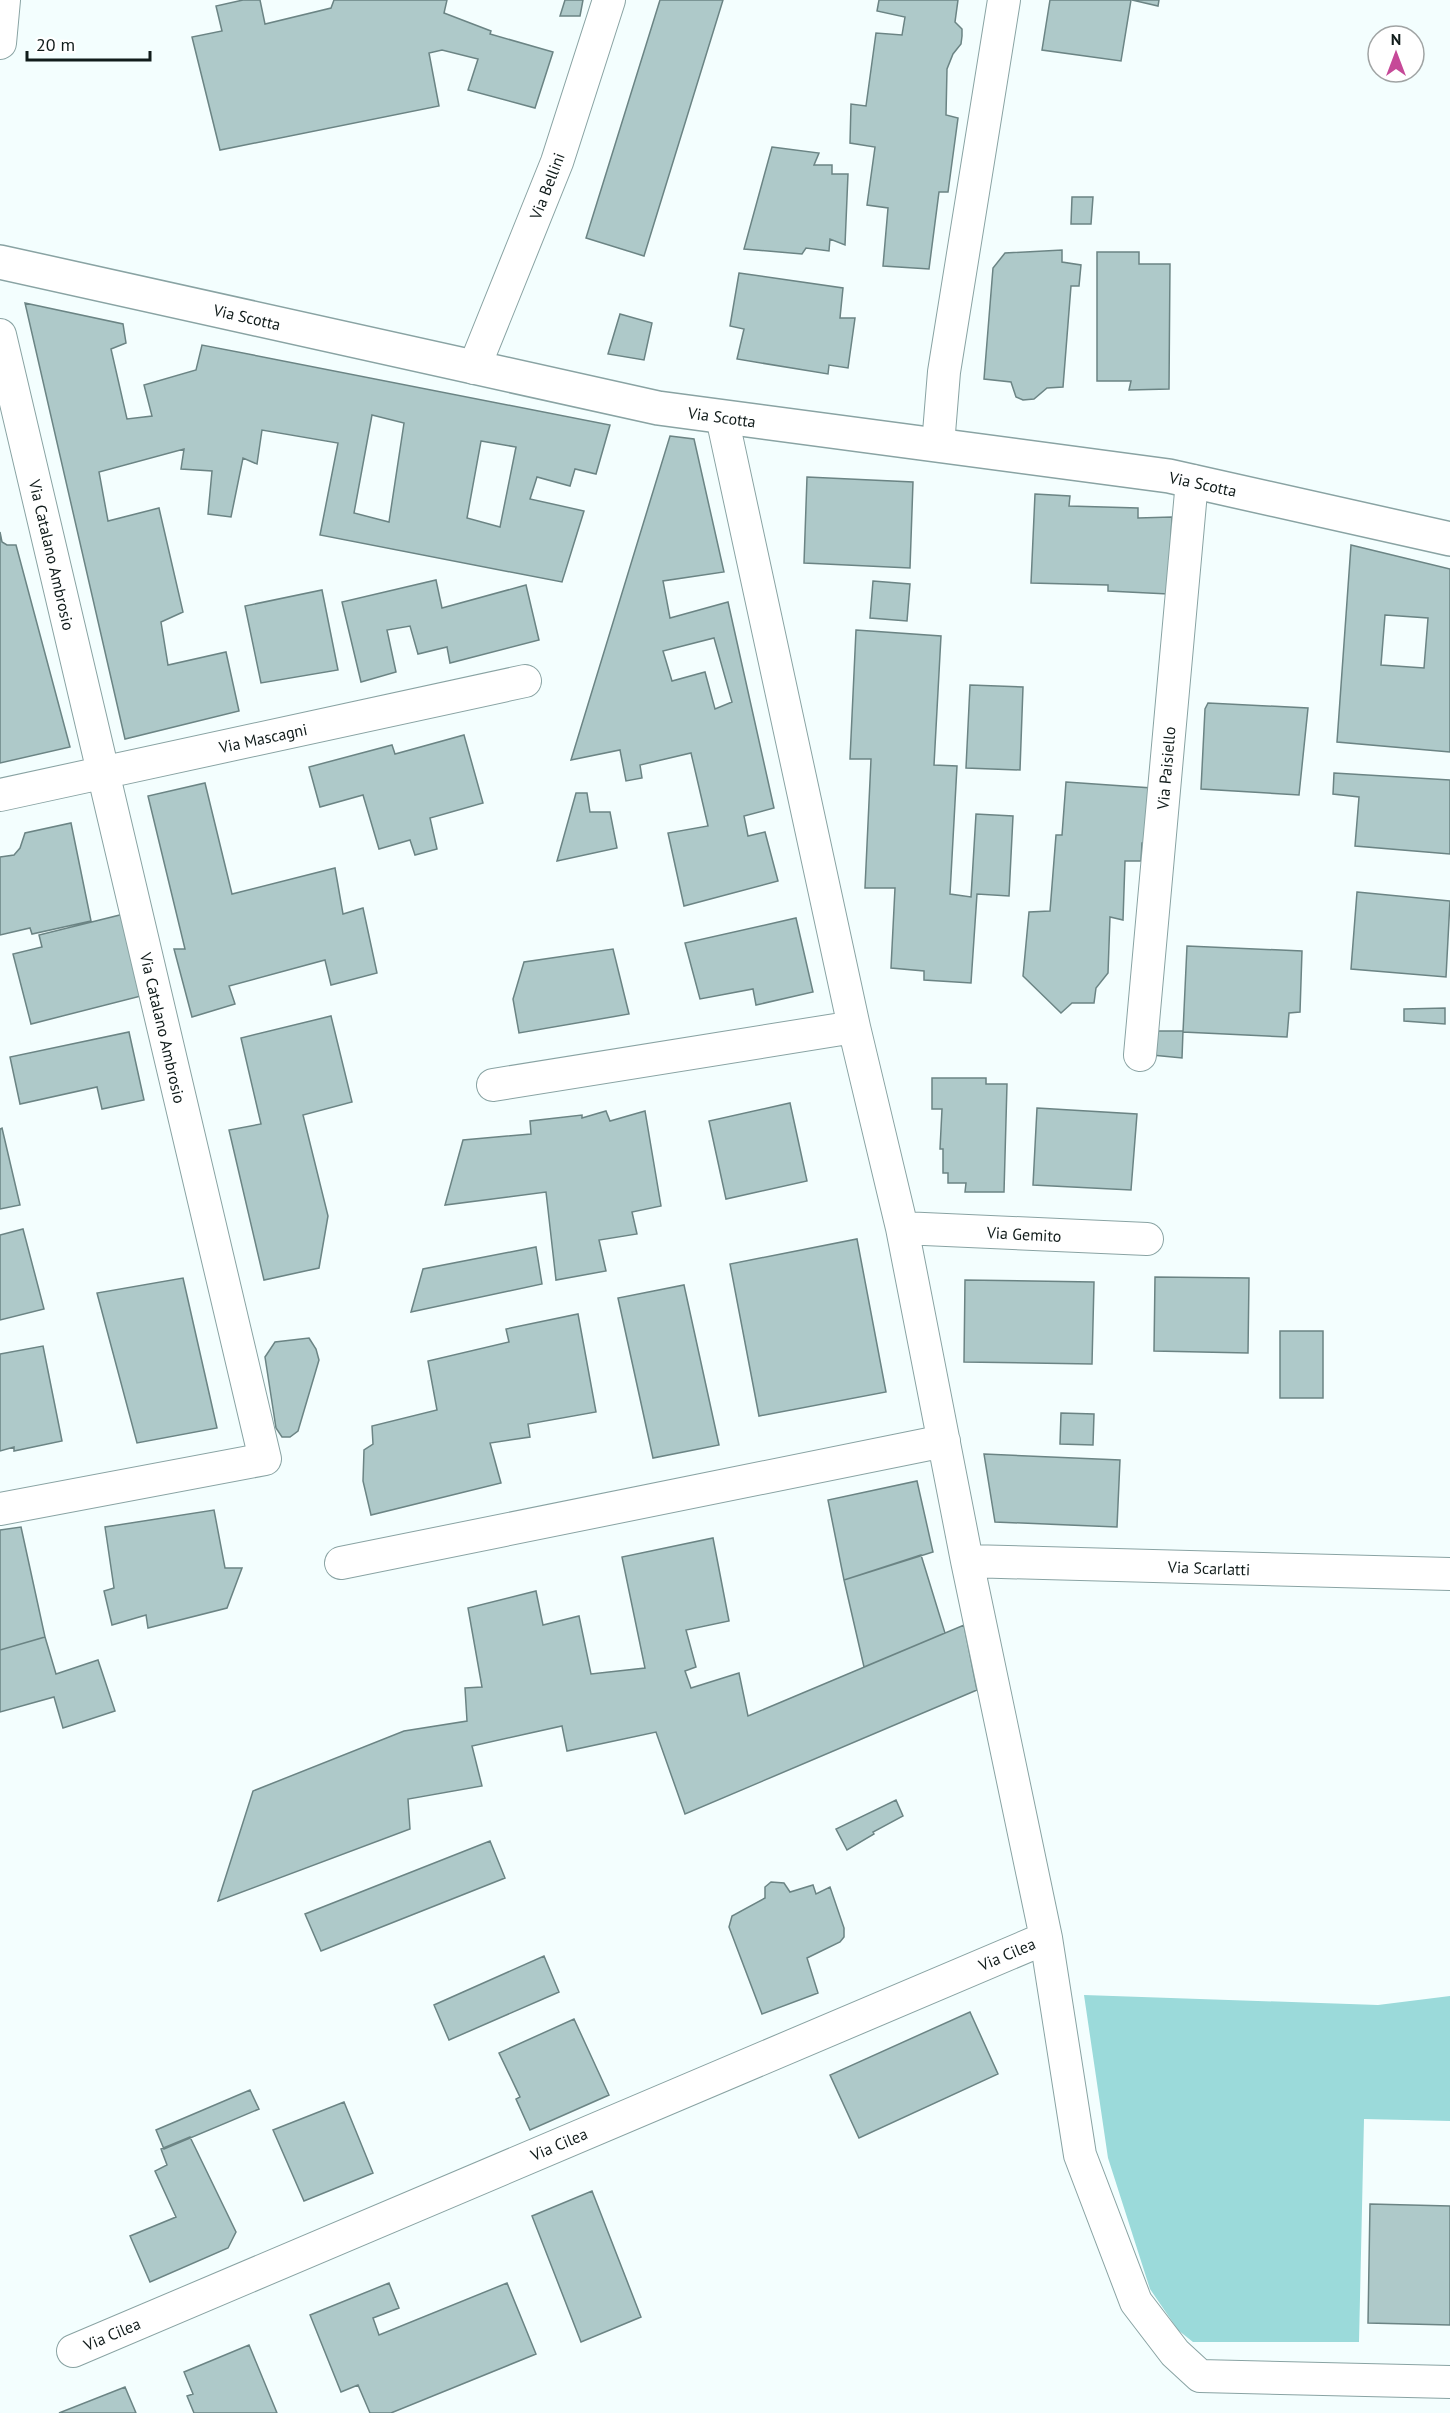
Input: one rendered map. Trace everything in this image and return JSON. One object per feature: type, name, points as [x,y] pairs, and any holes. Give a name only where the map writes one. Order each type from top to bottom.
[{"type":"street","points":[[0,43],[4,0]]},
{"type":"street","name":"Via Bellini","points":[[474,368],[557,162],[609,0]]},
{"type":"street","points":[[938,445],[944,372],[1004,0]]},
{"type":"street","name":"Via Scotta","points":[[0,262],[658,408],[1169,476],[1450,539]]},
{"type":"street","name":"Via Catalano Ambrosio","points":[[0,334],[265,1459],[0,1509]]},
{"type":"street","points":[[722,417],[854,1027],[902,1228],[1046,1938],[1080,2155],[1136,2302],[1175,2353],[1200,2376],[1450,2382]]},
{"type":"street","name":"Via Paisiello","points":[[1140,1054],[1192,482]]},
{"type":"street","name":"Via Mascagni","points":[[0,795],[525,681]]},
{"type":"street","points":[[493,1084],[854,1027]]},
{"type":"street","name":"Via Gemito","points":[[902,1228],[1147,1239]]},
{"type":"street","points":[[341,1563],[944,1441]]},
{"type":"street","name":"Via Scarlatti","points":[[968,1561],[1450,1574]]},
{"type":"street","name":"Via Cilea","points":[[73,2351],[1046,1938]]},
{"type":"shaded area","points":[[1084,1995],[1378,2005],[1450,1996],[1450,2121],[1364,2119],[1359,2342],[1193,2342],[1178,2330],[1150,2289],[1108,2158]]},
{"type":"building","points":[[243,0],[260,0],[265,24],[331,8],[334,0],[447,0],[444,13],[491,31],[490,34],[553,52],[535,108],[468,90],[478,59],[442,50],[429,53],[439,106],[220,150],[192,37],[222,31],[216,6]]},
{"type":"building","points":[[565,0],[583,0],[580,16],[560,16]]},
{"type":"building","points":[[660,0],[723,0],[644,256],[586,238]]},
{"type":"building","points":[[879,0],[958,0],[955,22],[962,29],[962,36],[961,44],[953,54],[947,69],[946,115],[958,118],[948,192],[939,192],[929,269],[883,266],[888,208],[867,205],[875,147],[850,143],[851,104],[866,106],[876,33],[902,35],[905,17],[877,11]]},
{"type":"building","points":[[1050,0],[1131,0],[1121,61],[1042,50]]},
{"type":"building","points":[[1132,0],[1159,0],[1158,6]]},
{"type":"building","points":[[772,147],[819,153],[814,165],[832,165],[832,174],[848,174],[845,245],[830,239],[829,251],[806,248],[802,254],[744,249]]},
{"type":"building","points":[[1072,197],[1093,197],[1091,224],[1071,224]]},
{"type":"building","points":[[1062,250],[1062,262],[1081,265],[1079,286],[1071,286],[1063,387],[1047,388],[1034,399],[1023,400],[1016,397],[1011,382],[984,379],[993,268],[1005,253]]},
{"type":"building","points":[[1097,252],[1139,252],[1139,264],[1170,264],[1169,389],[1129,390],[1131,381],[1097,381]]},
{"type":"building","points":[[739,273],[843,288],[840,318],[855,318],[848,368],[829,365],[828,374],[737,359],[744,329],[730,326]]},
{"type":"building","points":[[25,303],[123,324],[126,343],[111,349],[127,419],[152,416],[144,385],[196,370],[202,345],[610,425],[596,474],[575,469],[570,486],[537,477],[530,499],[584,511],[562,582],[320,535],[338,443],[262,430],[257,464],[243,458],[231,517],[208,514],[212,471],[181,469],[184,449],[99,472],[108,521],[159,508],[183,612],[161,622],[168,665],[226,652],[239,711],[125,739]],"holes":[[[372,415],[404,423],[389,522],[354,513]],[[481,441],[516,447],[500,527],[467,518]]]},
{"type":"building","points":[[620,314],[652,323],[644,360],[608,354]]},
{"type":"building","points":[[670,436],[694,439],[724,572],[663,581],[670,618],[728,602],[774,808],[744,816],[748,836],[765,832],[778,881],[684,906],[668,833],[708,826],[691,753],[640,765],[642,778],[626,781],[620,750],[571,760]],"holes":[[[714,638],[732,702],[715,709],[705,672],[672,681],[663,651]]]},
{"type":"building","points":[[807,477],[913,482],[910,568],[804,563]]},
{"type":"building","points":[[1035,494],[1070,496],[1069,506],[1138,508],[1138,518],[1172,517],[1168,594],[1108,591],[1108,585],[1031,583]]},
{"type":"building","points":[[0,532],[2,542],[7,545],[16,545],[70,747],[0,763]]},
{"type":"building","points":[[1351,545],[1450,569],[1450,752],[1337,742]],"holes":[[[1385,615],[1428,618],[1424,668],[1381,665]]]},
{"type":"building","points":[[436,580],[442,608],[526,585],[539,640],[450,663],[447,647],[418,654],[410,626],[387,630],[396,672],[361,682],[342,602]]},
{"type":"building","points":[[873,581],[910,584],[907,621],[870,618]]},
{"type":"building","points":[[322,590],[338,670],[261,683],[245,606]]},
{"type":"building","points":[[856,630],[941,636],[934,765],[957,766],[950,894],[971,897],[976,814],[1013,816],[1009,896],[977,894],[971,983],[924,980],[924,971],[891,968],[895,888],[865,888],[871,759],[850,759]]},
{"type":"building","points":[[970,685],[1023,687],[1020,770],[966,768]]},
{"type":"building","points":[[1208,703],[1308,708],[1299,795],[1201,789],[1205,709]]},
{"type":"building","points":[[464,735],[483,803],[430,818],[437,849],[415,855],[410,840],[379,849],[363,795],[320,807],[309,767],[392,745],[395,754]]},
{"type":"building","points":[[1334,773],[1450,780],[1450,854],[1355,846],[1359,797],[1333,794]]},
{"type":"building","points":[[1066,782],[1152,788],[1148,843],[1142,843],[1141,861],[1125,861],[1123,920],[1110,917],[1108,973],[1096,988],[1094,1003],[1072,1003],[1061,1013],[1023,976],[1029,912],[1050,911],[1056,835],[1062,835]]},
{"type":"building","points":[[205,783],[232,894],[335,868],[343,914],[363,908],[377,973],[331,985],[325,960],[229,986],[235,1004],[192,1017],[174,949],[185,949],[148,796]]},
{"type":"building","points":[[576,793],[587,793],[590,812],[610,812],[617,848],[557,861]]},
{"type":"building","points":[[71,823],[91,921],[32,934],[30,928],[0,935],[0,857],[14,855],[20,848],[25,833]]},
{"type":"building","points":[[1357,892],[1450,901],[1446,977],[1351,969]]},
{"type":"building","points":[[128,913],[141,996],[31,1024],[13,954],[42,947],[39,935]]},
{"type":"building","points":[[796,918],[813,992],[756,1005],[753,989],[700,999],[685,943]]},
{"type":"building","points":[[1187,946],[1302,951],[1300,1012],[1289,1013],[1287,1037],[1183,1032]]},
{"type":"building","points":[[613,949],[629,1014],[519,1033],[513,999],[524,962]]},
{"type":"building","points":[[1445,1008],[1445,1024],[1404,1021],[1404,1009]]},
{"type":"building","points":[[331,1016],[352,1102],[303,1115],[328,1216],[319,1268],[264,1280],[229,1130],[261,1124],[241,1038]]},
{"type":"building","points":[[1152,1031],[1183,1031],[1182,1058],[1152,1055]]},
{"type":"building","points":[[129,1032],[144,1100],[102,1109],[97,1087],[20,1104],[10,1057]]},
{"type":"building","points":[[932,1078],[986,1078],[986,1084],[1007,1084],[1004,1192],[965,1192],[966,1183],[948,1183],[948,1173],[943,1173],[943,1149],[940,1149],[942,1109],[932,1109]]},
{"type":"building","points":[[790,1103],[807,1181],[726,1199],[709,1121]]},
{"type":"building","points":[[1037,1108],[1137,1114],[1131,1190],[1033,1185]]},
{"type":"building","points":[[606,1111],[610,1121],[645,1111],[661,1206],[632,1212],[637,1234],[599,1240],[606,1271],[556,1280],[546,1192],[445,1205],[463,1140],[531,1134],[530,1121],[582,1115],[582,1118]]},
{"type":"building","points":[[2,1128],[20,1205],[0,1209],[0,1129]]},
{"type":"building","points":[[23,1229],[44,1309],[0,1320],[0,1235]]},
{"type":"building","points":[[857,1239],[886,1392],[759,1416],[730,1264]]},
{"type":"building","points":[[536,1247],[542,1284],[411,1312],[423,1269]]},
{"type":"building","points":[[1155,1277],[1249,1278],[1248,1353],[1154,1351]]},
{"type":"building","points":[[183,1278],[217,1428],[137,1443],[97,1293]]},
{"type":"building","points":[[965,1280],[1094,1282],[1092,1364],[964,1362]]},
{"type":"building","points":[[684,1285],[719,1445],[653,1458],[618,1298]]},
{"type":"building","points":[[578,1314],[596,1412],[528,1424],[530,1437],[490,1443],[501,1483],[371,1515],[363,1481],[364,1450],[373,1444],[372,1426],[437,1410],[428,1361],[509,1342],[506,1329]]},
{"type":"building","points":[[1280,1331],[1323,1331],[1323,1398],[1280,1398]]},
{"type":"building","points":[[309,1338],[316,1349],[319,1360],[298,1431],[290,1437],[282,1437],[276,1428],[265,1357],[275,1342]]},
{"type":"building","points":[[43,1346],[62,1441],[14,1451],[14,1447],[0,1451],[0,1354]]},
{"type":"building","points":[[1061,1413],[1094,1414],[1093,1445],[1060,1444]]},
{"type":"building","points":[[984,1454],[1120,1460],[1117,1527],[995,1522]]},
{"type":"building","points":[[917,1481],[933,1552],[844,1580],[828,1500]]},
{"type":"building","points":[[214,1510],[225,1568],[242,1568],[227,1608],[148,1628],[146,1615],[112,1625],[104,1591],[114,1588],[105,1527]]},
{"type":"building","points":[[21,1527],[45,1637],[0,1650],[0,1530]]},
{"type":"building","points":[[713,1538],[729,1621],[686,1630],[696,1667],[685,1671],[691,1688],[739,1673],[748,1716],[964,1625],[977,1690],[685,1814],[656,1732],[567,1751],[562,1726],[472,1746],[482,1786],[408,1799],[410,1829],[218,1901],[253,1791],[404,1731],[467,1721],[465,1688],[482,1687],[468,1608],[536,1591],[543,1625],[579,1616],[591,1674],[645,1668],[622,1557]]},
{"type":"building","points":[[921,1555],[945,1633],[864,1667],[844,1580]]},
{"type":"building","points":[[45,1637],[56,1674],[98,1660],[115,1711],[63,1728],[54,1697],[0,1712],[0,1650]]},
{"type":"building","points":[[896,1800],[903,1816],[873,1832],[874,1834],[847,1850],[836,1829]]},
{"type":"building","points":[[490,1841],[505,1878],[321,1951],[305,1914]]},
{"type":"building","points":[[771,1882],[784,1883],[790,1892],[813,1885],[816,1894],[830,1887],[844,1928],[844,1937],[840,1942],[807,1958],[818,1993],[762,2014],[729,1927],[732,1916],[765,1898],[765,1887]]},
{"type":"building","points":[[544,1956],[559,1992],[449,2040],[434,2005]]},
{"type":"building","points":[[970,2012],[998,2074],[859,2138],[830,2075]]},
{"type":"building","points":[[574,2019],[609,2095],[530,2130],[516,2099],[520,2097],[499,2053]]},
{"type":"building","points":[[250,2090],[259,2109],[164,2149],[156,2130]]},
{"type":"building","points":[[344,2102],[373,2173],[304,2201],[273,2130]]},
{"type":"building","points":[[190,2137],[236,2232],[228,2248],[150,2282],[130,2236],[176,2217],[155,2171],[167,2165],[161,2149]]},
{"type":"building","points":[[592,2191],[641,2317],[581,2342],[532,2216]]},
{"type":"building","points":[[1370,2204],[1450,2206],[1450,2325],[1368,2323]]},
{"type":"building","points":[[389,2283],[399,2308],[373,2318],[379,2335],[507,2283],[536,2354],[391,2413],[370,2413],[358,2385],[341,2392],[310,2315]]},
{"type":"building","points":[[249,2345],[277,2413],[194,2413],[187,2396],[193,2394],[184,2372]]},
{"type":"building","points":[[125,2387],[136,2413],[59,2413]]}]
